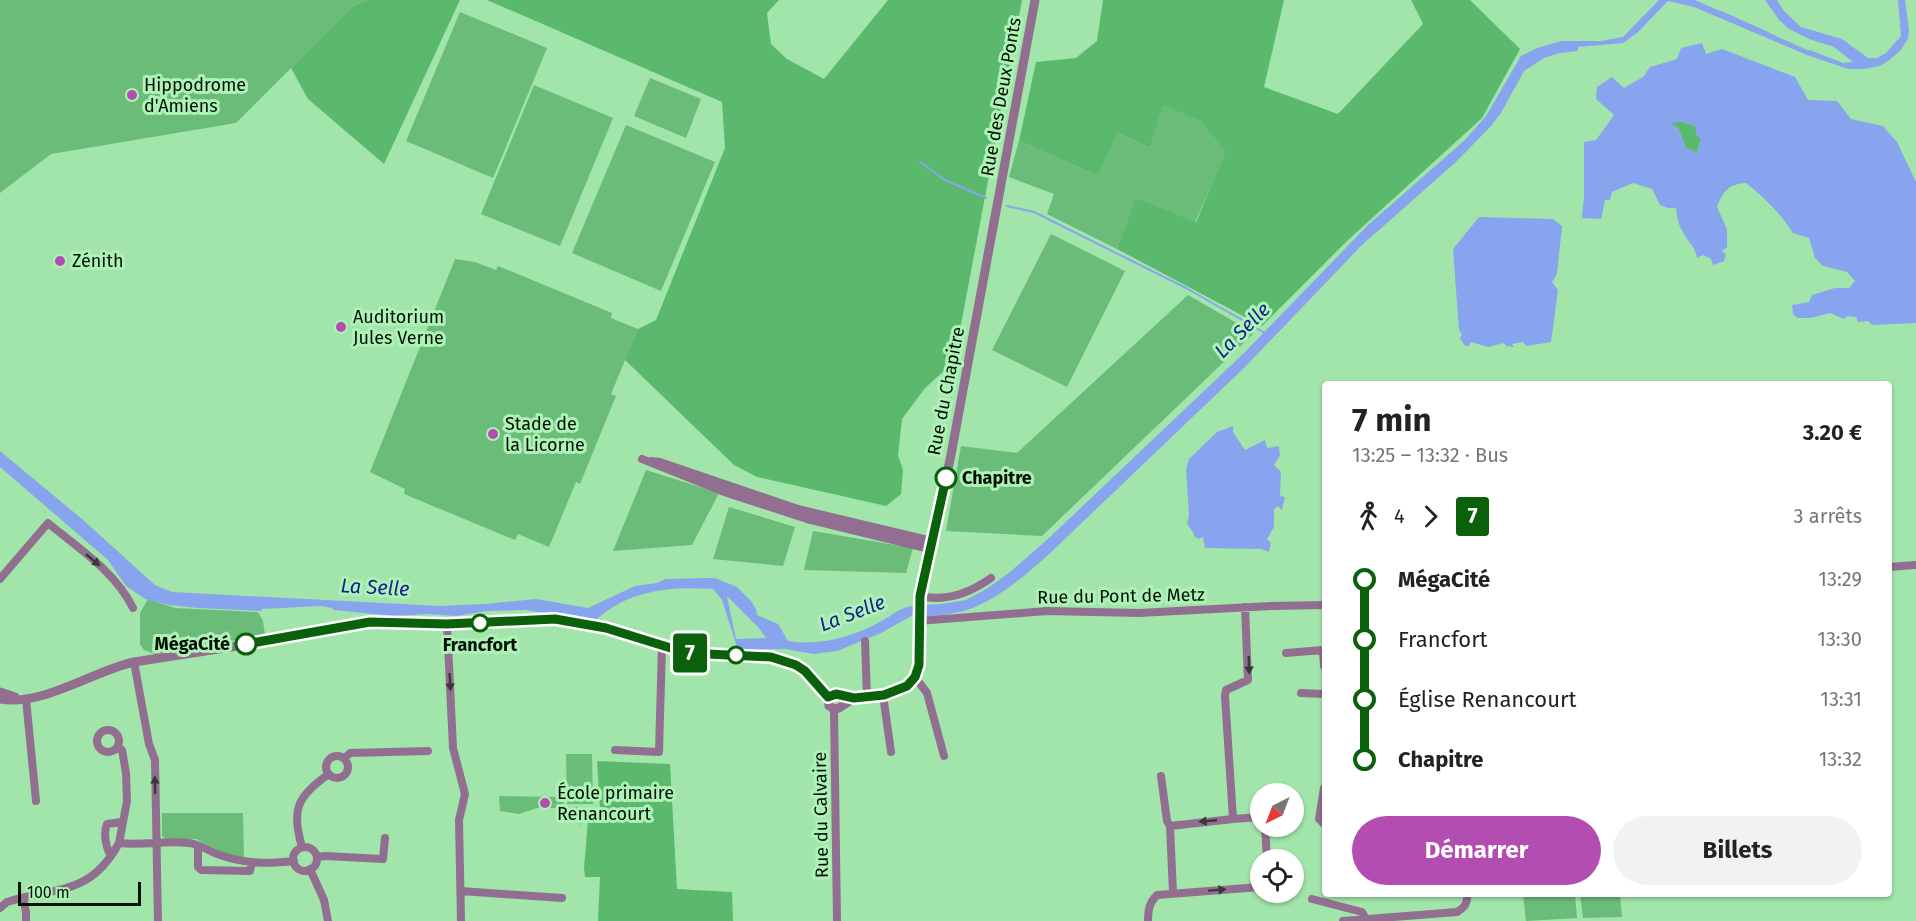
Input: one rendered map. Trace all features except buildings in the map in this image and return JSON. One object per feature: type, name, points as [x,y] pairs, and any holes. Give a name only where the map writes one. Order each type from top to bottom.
[{"type":"street","name":"Rue des Deux Ponts","points":[[999,199],[1035,0]]},
{"type":"street","name":"Rue du Chapitre","points":[[915,677],[919,660],[920,600],[951,455],[999,199]]},
{"type":"street","points":[[643,459],[727,493],[807,519],[931,545]]},
{"type":"street","points":[[0,579],[48,523],[115,579],[126,593],[133,608]]},
{"type":"street","points":[[1892,567],[1916,565]]},
{"type":"street","points":[[920,600],[961,595],[991,578]]},
{"type":"street","name":"Rue du Pont de Metz","points":[[919,619],[1047,611],[1139,613],[1322,605]]},
{"type":"street","points":[[1233,819],[1225,696],[1226,690],[1248,680],[1245,607]]},
{"type":"street","points":[[0,699],[23,699],[63,688],[116,666],[134,662],[276,640],[370,622],[447,624],[555,619],[606,628],[687,653],[771,657],[783,660],[805,671],[828,697],[829,706],[838,708],[854,698]]},
{"type":"street","points":[[447,624],[453,748],[465,794],[459,820],[461,921]]},
{"type":"street","points":[[865,641],[867,697]]},
{"type":"street","points":[[615,750],[658,752],[662,646]]},
{"type":"street","points":[[1286,653],[1322,650]]},
{"type":"street","points":[[134,662],[149,744],[155,760],[158,921]]},
{"type":"street","points":[[828,697],[833,694],[854,698],[884,695],[907,686],[915,677],[927,693],[944,756]]},
{"type":"street","points":[[0,692],[23,699]]},
{"type":"street","points":[[1301,693],[1322,694]]},
{"type":"street","points":[[884,695],[891,752]]},
{"type":"street","points":[[838,708],[843,701],[841,696]]},
{"type":"street","points":[[23,699],[36,801]]},
{"type":"street","name":"Rue du Calvaire","points":[[837,921],[838,708]]},
{"type":"street","points":[[0,908],[7,902],[79,884],[93,876],[111,856],[119,843],[127,801],[122,750],[117,747]]},
{"type":"street","points":[[344,759],[350,753],[428,751]]},
{"type":"street","points":[[331,758],[344,759],[348,769],[345,776],[338,778],[329,774],[327,767],[331,758]]},
{"type":"street","points":[[302,847],[296,827],[299,804],[305,792],[329,774]]},
{"type":"street","points":[[1161,776],[1167,821],[1170,826],[1173,893]]},
{"type":"street","points":[[1322,800],[1319,819],[1322,822]]},
{"type":"street","points":[[1170,826],[1250,818]]},
{"type":"street","points":[[111,856],[107,849],[105,827],[107,824],[122,822]]},
{"type":"street","points":[[317,857],[383,859],[385,838]]},
{"type":"street","points":[[119,843],[190,843],[219,855],[252,862],[266,864],[294,861]]},
{"type":"street","points":[[198,846],[198,867],[201,870],[250,871],[252,862]]},
{"type":"street","points":[[302,847],[309,847],[317,857],[314,866],[310,869],[300,869],[294,861],[294,855],[302,847]]},
{"type":"street","points":[[310,869],[324,900],[328,921]]},
{"type":"street","points":[[1148,921],[1150,902],[1157,895],[1250,888]]},
{"type":"street","points":[[461,891],[562,898]]},
{"type":"street","points":[[1343,921],[1457,912],[1464,908],[1468,902],[1467,897]]},
{"type":"street","points":[[22,898],[26,921]]},
{"type":"street","points":[[1312,899],[1362,912],[1366,919]]},
{"type":"green space","name":"Hippodrome d'Amiens","points":[[0,0],[368,0],[353,6],[236,123],[51,154],[0,193]]},
{"type":"green space","points":[[368,0],[460,0],[384,164],[308,99],[291,68],[353,6]]},
{"type":"green space","points":[[487,0],[779,0],[767,13],[771,44],[787,59],[824,79],[888,0],[1022,0],[954,362],[925,388],[902,419],[898,455],[903,470],[901,494],[886,506],[757,477],[734,465],[625,360],[638,329],[656,320],[725,148],[722,102]]},
{"type":"green space","points":[[1103,0],[1284,0],[1264,87],[1338,114],[1423,24],[1411,0],[1470,0],[1520,49],[1482,118],[1347,241],[1262,326],[1117,249],[1135,197],[1196,222],[1226,152],[1201,121],[1163,105],[1150,148],[1118,133],[1098,176],[1019,141],[1036,62],[1076,58],[1097,41]]},
{"type":"green space","points":[[460,12],[547,48],[493,178],[406,141]]},
{"type":"green space","points":[[650,78],[701,99],[686,138],[634,116]]},
{"type":"green space","points":[[534,85],[613,118],[560,246],[481,214]]},
{"type":"green space","points":[[1163,104],[1201,121],[1227,152],[1195,222],[1135,197],[1117,249],[1047,214],[1054,194],[1009,177],[1019,141],[1098,176],[1118,133],[1150,148]]},
{"type":"green space","points":[[1670,122],[1684,122],[1697,127],[1701,139],[1697,153],[1686,148],[1678,128]]},
{"type":"green space","points":[[626,125],[715,162],[661,291],[572,253]]},
{"type":"green space","points":[[1051,234],[1125,271],[1067,387],[992,350]]},
{"type":"green space","name":"Stade de la Licorne","points":[[455,259],[475,262],[496,270],[498,266],[612,313],[611,318],[638,329],[611,394],[616,396],[580,484],[576,482],[549,547],[518,534],[515,540],[404,494],[405,489],[370,472]]},
{"type":"green space","points":[[1188,295],[1254,333],[1042,536],[946,531],[961,446],[1017,453]]},
{"type":"green space","points":[[646,470],[719,493],[692,545],[613,551]]},
{"type":"green space","points":[[729,507],[795,527],[783,566],[713,559]]},
{"type":"green space","points":[[813,531],[913,548],[906,573],[804,570]]},
{"type":"green space","points":[[148,599],[175,608],[258,612],[263,621],[265,635],[155,654],[144,650],[140,644],[140,613]]},
{"type":"green space","points":[[566,754],[592,754],[593,804],[567,804]]},
{"type":"green space","points":[[597,761],[670,764],[677,889],[732,892],[733,921],[598,921],[600,877],[585,877],[584,868],[589,809],[600,809]]},
{"type":"green space","points":[[499,796],[563,797],[564,807],[583,807],[581,826],[578,817],[566,810],[537,808],[519,814],[500,811]]},
{"type":"green space","points":[[162,813],[243,813],[244,858],[221,852],[196,839],[167,840],[162,836]]},
{"type":"green space","points":[[1523,897],[1575,897],[1577,918],[1526,921]]},
{"type":"green space","points":[[1580,897],[1620,897],[1622,917],[1583,918]]},
{"type":"water","points":[[1659,0],[1695,0],[1841,63],[1853,62],[1834,47],[1809,39],[1789,29],[1779,20],[1765,0],[1777,0],[1784,11],[1801,27],[1842,39],[1868,58],[1877,58],[1886,53],[1901,36],[1898,0],[1905,0],[1908,39],[1900,51],[1880,66],[1848,69],[1807,55],[1694,7],[1668,1],[1637,33],[1623,43],[1578,47],[1578,51],[1544,58],[1524,71],[1501,113],[1456,162],[1362,245],[1244,368],[1046,557],[1009,587],[978,606],[925,617],[925,605],[966,600],[1010,572],[1049,538],[1244,353],[1368,225],[1465,140],[1486,116],[1521,56],[1537,48],[1561,41],[1601,41],[1623,37]]},
{"type":"water","points":[[1702,43],[1706,54],[1722,49],[1795,77],[1808,100],[1837,101],[1851,119],[1883,126],[1897,142],[1916,182],[1916,323],[1872,325],[1868,321],[1858,322],[1856,317],[1848,316],[1844,319],[1830,313],[1810,318],[1797,318],[1793,314],[1792,305],[1809,302],[1812,295],[1835,288],[1849,288],[1855,281],[1847,272],[1823,266],[1815,258],[1809,238],[1793,233],[1772,206],[1746,183],[1727,189],[1717,207],[1727,229],[1727,247],[1722,251],[1726,255],[1724,261],[1713,265],[1711,259],[1703,255],[1697,258],[1695,250],[1680,226],[1676,208],[1660,205],[1652,189],[1633,183],[1612,192],[1610,200],[1605,200],[1601,219],[1582,218],[1584,142],[1596,140],[1614,115],[1596,99],[1597,87],[1612,77],[1624,88],[1643,77],[1650,67],[1677,59],[1681,48]],"holes":[[[1684,122],[1697,127],[1695,134],[1701,139],[1697,153],[1686,148],[1678,128],[1670,123]]]},
{"type":"water","points":[[1479,217],[1553,219],[1562,226],[1557,274],[1552,282],[1558,290],[1551,342],[1527,346],[1523,342],[1512,344],[1514,347],[1506,346],[1504,343],[1488,347],[1471,342],[1469,346],[1465,346],[1460,338],[1462,334],[1459,330],[1453,249]]},
{"type":"water","points":[[1233,426],[1233,432],[1245,450],[1265,440],[1267,448],[1279,446],[1280,455],[1274,465],[1281,472],[1280,496],[1285,497],[1282,510],[1278,506],[1274,509],[1274,527],[1267,539],[1271,543],[1269,552],[1261,549],[1205,548],[1203,537],[1198,539],[1194,536],[1187,524],[1189,515],[1186,469],[1189,459],[1217,432]]},
{"type":"water","points":[[0,451],[82,519],[155,585],[172,592],[440,606],[536,599],[588,608],[635,586],[657,583],[665,579],[715,578],[737,587],[751,601],[757,615],[778,624],[788,641],[824,641],[847,636],[870,627],[909,606],[914,606],[913,615],[881,633],[837,651],[814,654],[785,649],[738,650],[722,600],[713,589],[682,588],[651,592],[623,602],[609,609],[597,619],[590,620],[526,610],[487,611],[456,616],[427,614],[394,616],[333,610],[321,606],[262,609],[262,611],[169,605],[145,599],[126,586],[108,560],[0,467]],"holes":[[[727,596],[766,638],[736,639]]]},
{"type":"waterway","name":"La Selle","points":[[1721,12],[1768,33]]},
{"type":"waterway","name":"La Selle","points":[[1809,51],[1843,64]]},
{"type":"waterway","points":[[920,162],[945,180],[986,198]]},
{"type":"waterway","points":[[1007,206],[1034,212],[1186,288],[1265,333]]},
{"type":"bus line","name":"7","points":[[246,644],[370,622],[447,624],[555,619],[606,628],[687,653],[771,657],[796,665],[805,671],[828,697],[833,694],[854,698],[884,695],[912,682],[919,665],[919,604],[946,478]]},
{"type":"place","name":"Hippodrome d'Amiens","points":[[132,95]]},
{"type":"place","name":"Zénith","points":[[60,261]]},
{"type":"place","name":"Auditorium Jules Verne","points":[[341,327]]},
{"type":"place","name":"Stade de la Licorne","points":[[493,434]]},
{"type":"place","name":"Chapitre","points":[[946,478]]},
{"type":"place","name":"Francfort","points":[[480,623]]},
{"type":"place","name":"MégaCité","points":[[246,644]]},
{"type":"place","name":"École primaire Renancourt","points":[[545,803]]}]
